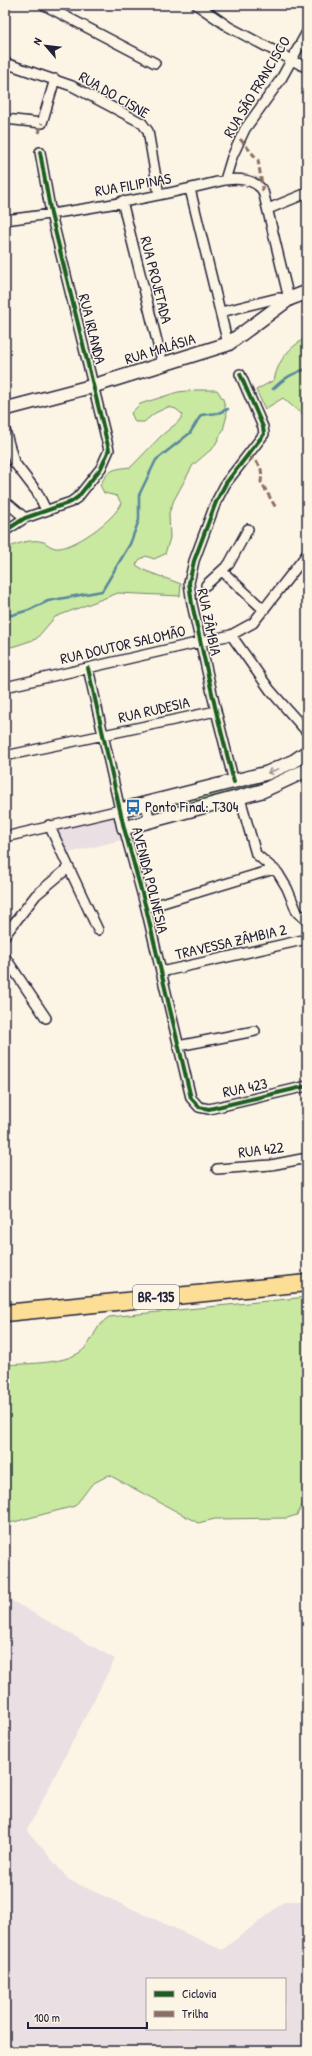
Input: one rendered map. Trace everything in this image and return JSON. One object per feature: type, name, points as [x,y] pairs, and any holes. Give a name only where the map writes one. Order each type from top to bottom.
[{"type":"highway","name":"BR-135","points":[[5,1312],[307,1283]]},
{"type":"street","points":[[44,5],[155,63]]},
{"type":"street","points":[[197,5],[211,9],[229,27],[307,68]]},
{"type":"street","name":"RUA SÃO FRANCISCO","points":[[225,180],[232,157],[245,129],[292,60],[307,32]]},
{"type":"street","name":"RUA DO CISNE","points":[[5,63],[55,79],[92,95],[146,127],[159,195]]},
{"type":"street","points":[[5,119],[42,123],[55,79]]},
{"type":"street","name":"RUA IRLANDA","points":[[40,152],[51,214],[109,450],[102,468],[78,497],[71,502],[46,510]]},
{"type":"street","name":"RUA FILIPINAS","points":[[5,220],[51,214],[159,195],[234,179],[248,181],[257,185],[263,191],[268,209]]},
{"type":"street","points":[[190,189],[228,344]]},
{"type":"street","points":[[221,312],[278,298],[289,299],[268,209],[307,193]]},
{"type":"street","name":"RUA PROJETADA","points":[[122,201],[163,365]]},
{"type":"street","name":"RUA MALÁSIA","points":[[5,409],[93,386],[228,344],[289,299],[307,292]]},
{"type":"street","name":"RUA ZÂMBIA","points":[[234,782],[189,592],[190,574],[216,502],[226,482],[262,436],[263,427],[240,374]]},
{"type":"street","points":[[5,430],[14,462],[37,492],[46,510],[25,518],[5,531]]},
{"type":"street","points":[[5,501],[25,518]]},
{"type":"street","points":[[206,585],[222,571],[234,557],[248,529]]},
{"type":"street","name":"RUA DOUTOR SALOMÃO","points":[[5,687],[231,636],[253,623],[307,554]]},
{"type":"street","points":[[222,571],[264,610]]},
{"type":"street","points":[[231,636],[270,690],[307,732]]},
{"type":"street","name":"AVENIDA POLINESIA","points":[[88,668],[124,828],[146,908],[178,1046],[192,1098]]},
{"type":"street","name":"RUA RUDESIA","points":[[5,756],[216,711]]},
{"type":"street","points":[[5,837],[49,825],[146,804],[234,782],[284,766],[307,752]]},
{"type":"street","points":[[124,828],[240,798],[262,791],[307,770]]},
{"type":"street","points":[[240,798],[256,854],[274,869],[287,888],[298,912],[307,921]]},
{"type":"street","points":[[146,804],[150,822]]},
{"type":"street","points":[[49,825],[98,930]]},
{"type":"street","points":[[5,934],[36,894],[68,868]]},
{"type":"street","points":[[146,908],[274,869]]},
{"type":"street","name":"TRAVESSA ZÂMBIA 2","points":[[161,972],[307,939]]},
{"type":"street","points":[[5,956],[46,1018]]},
{"type":"street","points":[[178,1046],[255,1031]]},
{"type":"street","name":"RUA 423","points":[[192,1098],[200,1107],[208,1109],[307,1086]]},
{"type":"street","name":"RUA 422","points":[[217,1169],[271,1165],[307,1158]]},
{"type":"shaded area","points":[[115,814],[121,840],[65,854],[57,827]]},
{"type":"shaded area","points":[[5,1597],[115,1659],[27,1830],[69,1880],[222,1950],[285,1901],[307,1901],[307,2051],[5,2051]]},
{"type":"green space","points":[[307,337],[307,416],[299,412],[283,398],[265,409],[256,390],[274,380],[276,372],[286,354],[295,345]]},
{"type":"green space","points":[[217,390],[223,399],[227,415],[223,430],[214,447],[193,465],[174,500],[169,513],[170,538],[165,554],[154,559],[146,556],[139,560],[136,565],[146,571],[181,584],[180,596],[118,593],[55,617],[36,639],[5,648],[5,549],[29,541],[44,542],[55,548],[62,548],[82,539],[102,525],[111,517],[121,503],[117,496],[104,493],[100,485],[106,476],[116,469],[131,467],[161,436],[178,422],[183,415],[176,409],[168,407],[155,413],[144,422],[135,422],[131,413],[140,404],[178,392]]},
{"type":"green space","points":[[307,757],[307,765],[277,781],[168,814],[166,804]]},
{"type":"green space","points":[[307,1297],[307,1496],[297,1515],[287,1518],[215,1519],[198,1523],[109,1475],[92,1484],[75,1506],[10,1523],[5,1526],[5,1365],[48,1362],[69,1358],[78,1354],[85,1348],[104,1320],[109,1317]]},
{"type":"waterway","points":[[273,389],[288,376],[307,369]]},
{"type":"waterway","points":[[5,617],[29,610],[48,601],[102,591],[130,544],[139,520],[139,495],[156,460],[190,433],[201,415],[218,413],[228,409]]},
{"type":"marked path","points":[[39,133],[42,123]]},
{"type":"marked path","points":[[240,139],[258,160],[263,191]]},
{"type":"marked path","points":[[248,456],[260,466],[262,472],[261,482],[276,508]]},
{"type":"cycle path","points":[[5,531],[25,518],[71,502],[78,497],[101,468],[109,450],[51,214],[40,152]]},
{"type":"cycle path","points":[[234,782],[216,711],[192,604],[189,583],[194,561],[216,502],[226,483],[264,434],[263,427],[240,374]]},
{"type":"cycle path","points":[[88,668],[124,828],[146,908],[191,1098],[199,1107],[209,1109],[307,1086]]},
{"type":"place","name":"Ponto Final: T304","points":[[133,807]]}]
